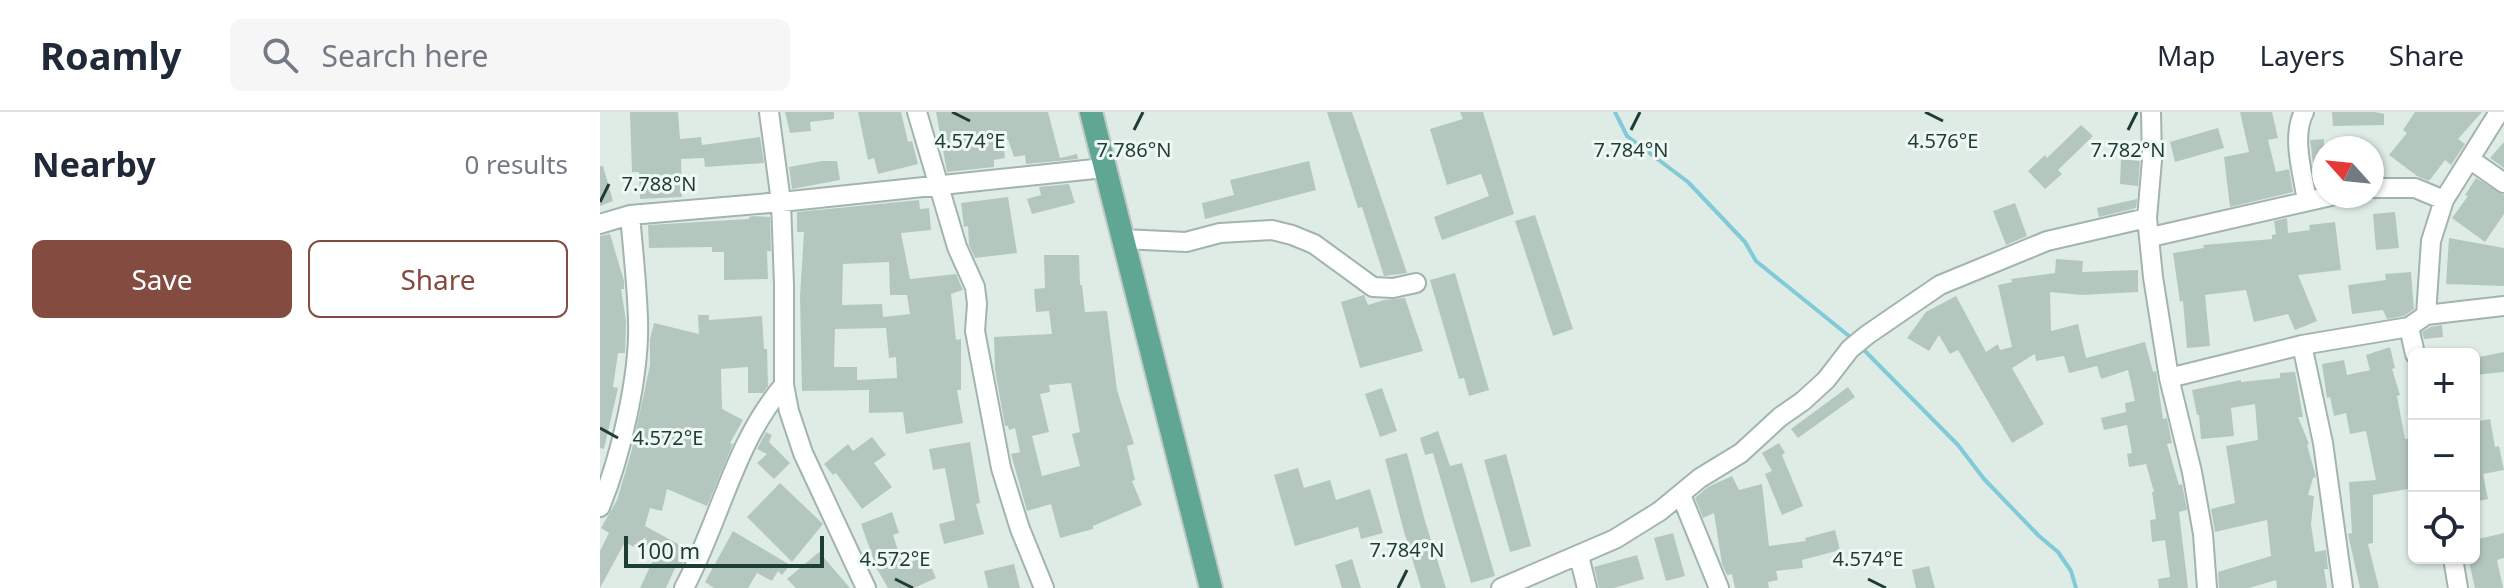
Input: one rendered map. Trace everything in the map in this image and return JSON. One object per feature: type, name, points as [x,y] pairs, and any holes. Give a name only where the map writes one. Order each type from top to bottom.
[{"type":"main road","points":[[1091,112],[1211,588]]},
{"type":"street","points":[[769,112],[781,202],[784,385],[794,432],[866,588]]},
{"type":"street","points":[[917,112],[957,247],[975,287],[975,331],[1001,468],[1020,529],[1044,588]]},
{"type":"street","points":[[2151,112],[2152,160],[2147,218],[2153,277],[2169,378],[2197,503],[2207,588]]},
{"type":"street","points":[[2304,112],[2299,148],[2307,201]]},
{"type":"street","points":[[2426,315],[2431,241],[2444,200],[2499,112]]},
{"type":"street","points":[[2471,160],[2504,183]]},
{"type":"street","points":[[600,224],[630,215],[939,187],[1104,168]]},
{"type":"street","points":[[2384,188],[2415,188],[2444,200]]},
{"type":"street","points":[[2151,237],[2312,200]]},
{"type":"street","points":[[600,507],[605,479],[623,433],[637,337],[630,215]]},
{"type":"street","points":[[1501,588],[1615,539],[1681,495],[1700,478],[1741,453],[1826,380],[1850,349],[1917,299],[1965,273],[2047,241],[2147,218]]},
{"type":"street","points":[[1123,239],[1186,242],[1220,233],[1272,230],[1314,244],[1373,287],[1393,288],[1416,283]]},
{"type":"street","points":[[2169,378],[2302,345],[2409,327],[2426,315],[2504,306]]},
{"type":"street","points":[[2409,327],[2414,348]]},
{"type":"street","points":[[2302,345],[2323,443],[2343,588]]},
{"type":"street","points":[[684,588],[724,501],[741,451],[764,408],[784,385]]},
{"type":"street","points":[[1681,495],[1719,588]]},
{"type":"street","points":[[1579,556],[1587,588]]},
{"type":"street","points":[[2454,564],[2458,588]]},
{"type":"building","points":[[630,112],[678,112],[680,139],[701,137],[702,145],[760,137],[764,163],[705,167],[704,158],[681,159],[682,197],[640,199],[639,172],[632,172]]},
{"type":"building","points":[[785,112],[834,112],[834,119],[810,122],[811,131],[790,133]]},
{"type":"building","points":[[858,112],[901,112],[908,142],[912,141],[918,164],[878,174],[874,158],[868,160]]},
{"type":"building","points":[[936,112],[1048,112],[1060,158],[1077,154],[1078,159],[1026,164],[1025,155],[1014,157],[1008,139],[1003,141],[1005,158],[994,160],[994,167],[947,172]]},
{"type":"building","points":[[1327,112],[1352,112],[1407,273],[1384,276]]},
{"type":"building","points":[[1460,112],[1483,112],[1514,214],[1442,240],[1434,217],[1489,196],[1481,174],[1447,185],[1430,129],[1463,119]]},
{"type":"building","points":[[2240,112],[2272,112],[2278,138],[2268,140],[2276,172],[2289,169],[2293,192],[2230,207],[2224,157],[2249,152]]},
{"type":"building","points":[[2332,112],[2384,114],[2384,125],[2333,126]]},
{"type":"building","points":[[2415,112],[2482,112],[2458,139],[2465,144],[2451,165],[2445,160],[2429,181],[2389,155],[2407,133],[2403,130]]},
{"type":"building","points":[[2081,125],[2093,136],[2058,170],[2062,174],[2045,189],[2028,171],[2045,155],[2047,158]]},
{"type":"building","points":[[2218,128],[2224,148],[2175,162],[2170,142]]},
{"type":"building","points":[[2504,142],[2504,168],[2490,158]]},
{"type":"building","points":[[2121,159],[2140,161],[2138,186],[2120,184]]},
{"type":"building","points":[[837,161],[840,180],[792,189],[789,167]]},
{"type":"building","points":[[1309,161],[1316,190],[1205,219],[1202,203],[1234,195],[1230,180]]},
{"type":"building","points":[[600,166],[603,166],[613,201],[600,206]]},
{"type":"building","points":[[2476,178],[2504,195],[2504,214],[2485,242],[2452,218],[2468,196],[2465,195]]},
{"type":"building","points":[[1069,184],[1075,203],[1032,214],[1027,199],[1041,195],[1039,187]]},
{"type":"building","points":[[1008,197],[1017,253],[975,258],[969,245],[968,226],[964,227],[961,203]]},
{"type":"building","points":[[2137,199],[2136,208],[2099,217],[2097,208]]},
{"type":"building","points":[[919,200],[920,209],[929,208],[931,230],[901,233],[910,279],[956,274],[963,290],[951,294],[956,340],[961,339],[961,390],[957,390],[963,423],[906,434],[903,412],[869,413],[869,390],[802,391],[800,297],[804,232],[797,232],[797,212]],"holes":[[[889,262],[890,295],[907,295],[910,314],[883,317],[882,304],[842,305],[843,264]],[[886,328],[889,358],[896,357],[897,378],[857,380],[857,367],[834,367],[835,329]]]},
{"type":"building","points":[[2015,203],[2027,236],[2006,245],[1993,211]]},
{"type":"building","points":[[2395,212],[2399,248],[2376,250],[2373,214]]},
{"type":"building","points":[[1535,215],[1573,329],[1553,336],[1515,221]]},
{"type":"building","points":[[754,216],[770,217],[768,279],[724,280],[724,252],[712,252],[712,247],[649,248],[648,225],[749,219]]},
{"type":"building","points":[[2287,218],[2288,233],[2310,230],[2309,225],[2335,222],[2341,270],[2298,275],[2317,321],[2295,330],[2288,314],[2254,322],[2246,290],[2205,295],[2210,346],[2187,348],[2183,301],[2180,302],[2173,253],[2204,248],[2203,245],[2272,239],[2272,235],[2276,234],[2274,221]]},
{"type":"building","points":[[610,234],[624,281],[624,289],[621,289],[626,321],[625,353],[618,353],[613,387],[618,388],[604,449],[600,448],[600,236]]},
{"type":"building","points":[[2449,238],[2504,248],[2504,286],[2446,284]]},
{"type":"building","points":[[1044,255],[1079,255],[1085,312],[1107,311],[1117,390],[1134,444],[1127,446],[1135,480],[1132,481],[1142,505],[1093,526],[1093,529],[1060,538],[1051,504],[1027,511],[1011,454],[1020,452],[1015,428],[1009,430],[1005,426],[995,370],[994,337],[1052,334],[1049,311],[1036,312],[1034,289],[1045,288]],"holes":[[[1071,383],[1080,432],[1072,434],[1080,466],[1042,476],[1032,436],[1049,432],[1040,394],[1050,392],[1049,385]]]},
{"type":"building","points":[[2056,259],[2083,261],[2082,272],[2138,270],[2138,292],[2082,295],[2050,292],[2051,331],[2078,324],[2086,358],[2145,342],[2153,372],[2156,371],[2163,419],[2167,418],[2172,443],[2167,444],[2179,485],[2182,484],[2187,510],[2179,512],[2188,588],[2159,588],[2158,579],[2170,577],[2165,540],[2152,542],[2150,520],[2156,519],[2154,492],[2146,464],[2129,467],[2127,454],[2132,453],[2127,425],[2104,430],[2101,418],[2126,412],[2125,403],[2135,401],[2128,370],[2101,379],[2097,366],[2069,373],[2064,356],[2036,361],[2035,354],[2012,368],[2044,424],[2012,443],[1958,350],[1950,354],[1939,335],[1929,351],[1907,338],[1926,312],[1956,296],[1986,352],[1998,344],[2000,350],[2012,347],[1998,285],[2012,282],[2011,279],[2055,273]]},
{"type":"building","points":[[2411,272],[2414,309],[2404,316],[2387,319],[2383,310],[2352,314],[2348,285],[2386,280],[2385,274]]},
{"type":"building","points":[[1455,273],[1489,390],[1469,396],[1464,378],[1459,379],[1430,280]]},
{"type":"building","points":[[1364,295],[1368,305],[1405,298],[1423,351],[1360,368],[1341,302]]},
{"type":"building","points":[[698,315],[709,315],[709,320],[762,316],[768,386],[763,393],[748,393],[748,367],[721,369],[722,409],[743,420],[730,443],[733,444],[707,506],[667,489],[662,511],[650,508],[645,526],[689,550],[680,568],[676,566],[666,588],[640,588],[654,558],[625,542],[600,588],[600,551],[609,533],[601,528],[617,500],[631,453],[650,365],[650,339],[654,323],[699,334]]},
{"type":"building","points":[[2442,325],[2443,337],[2424,339],[2422,332]]},
{"type":"building","points":[[2390,347],[2405,439],[2408,439],[2408,489],[2373,495],[2373,543],[2368,544],[2379,588],[2360,588],[2348,534],[2352,533],[2349,482],[2376,480],[2366,431],[2350,434],[2346,413],[2334,416],[2330,397],[2327,398],[2322,364],[2344,360],[2347,375],[2370,370],[2366,355]]},
{"type":"building","points":[[2504,352],[2504,372],[2480,374],[2480,357]]},
{"type":"building","points":[[2295,372],[2303,417],[2298,417],[2309,444],[2316,477],[2308,495],[2314,496],[2311,524],[2315,552],[2326,550],[2328,569],[2324,569],[2327,588],[2277,588],[2276,580],[2249,588],[2219,588],[2218,572],[2271,556],[2267,520],[2215,532],[2211,509],[2235,503],[2226,446],[2258,440],[2255,404],[2231,408],[2234,436],[2201,439],[2192,390],[2241,380],[2280,378],[2280,373]]},
{"type":"building","points":[[1848,387],[1855,397],[1798,438],[1791,429]]},
{"type":"building","points":[[1382,388],[1397,431],[1380,437],[1365,394]]},
{"type":"building","points":[[2490,419],[2495,447],[2499,446],[2504,470],[2483,474],[2488,499],[2480,501],[2480,492],[2480,421]]},
{"type":"building","points":[[1438,431],[1450,466],[1462,463],[1495,576],[1471,583],[1433,453],[1425,455],[1420,438]]},
{"type":"building","points":[[766,432],[772,435],[769,442],[790,463],[774,479],[757,463],[767,454],[757,449]]},
{"type":"building","points":[[872,437],[886,455],[874,463],[892,487],[862,509],[836,473],[833,475],[824,464],[848,444],[853,451]]},
{"type":"building","points":[[970,442],[980,503],[976,504],[984,534],[944,544],[939,524],[955,520],[945,468],[933,470],[929,449]]},
{"type":"building","points":[[1779,443],[1803,506],[1782,515],[1765,474],[1772,471],[1762,453]]},
{"type":"building","points":[[1407,453],[1446,588],[1421,588],[1403,528],[1385,459]]},
{"type":"building","points":[[1506,454],[1531,546],[1510,552],[1484,460]]},
{"type":"building","points":[[1298,468],[1304,488],[1330,480],[1336,500],[1370,489],[1383,533],[1361,539],[1358,527],[1295,546],[1274,475]]},
{"type":"building","points":[[1732,476],[1739,490],[1762,484],[1769,546],[1806,541],[1805,538],[1835,530],[1840,550],[1802,560],[1803,568],[1776,571],[1778,580],[1768,582],[1769,588],[1735,588],[1732,574],[1727,575],[1722,564],[1714,513],[1703,518],[1695,498],[1708,487]]},
{"type":"building","points":[[780,483],[823,524],[792,562],[747,517]]},
{"type":"building","points":[[892,512],[899,533],[893,535],[903,566],[926,555],[936,578],[914,588],[888,588],[877,569],[861,524]]},
{"type":"building","points":[[733,531],[790,565],[782,575],[778,571],[772,581],[757,573],[748,588],[714,588],[705,582]]},
{"type":"building","points":[[1673,533],[1685,576],[1666,581],[1654,538]]},
{"type":"building","points":[[2504,533],[2504,558],[2497,560],[2503,588],[2475,588],[2469,564],[2480,564],[2480,539]]},
{"type":"building","points":[[819,552],[850,588],[796,588],[787,579]]},
{"type":"building","points":[[1637,555],[1644,579],[1614,588],[1599,588],[1594,567]]},
{"type":"building","points":[[1352,559],[1361,588],[1342,588],[1335,565]]},
{"type":"building","points":[[1014,564],[1020,588],[988,588],[984,571]]},
{"type":"building","points":[[1929,566],[1935,588],[1916,588],[1912,570]]},
{"type":"waterway","points":[[1615,112],[1627,136],[1688,182],[1745,242],[1756,261],[1854,340]]},
{"type":"waterway","points":[[1860,346],[1958,445],[1984,479],[2058,552],[2071,571],[2076,588]]}]
